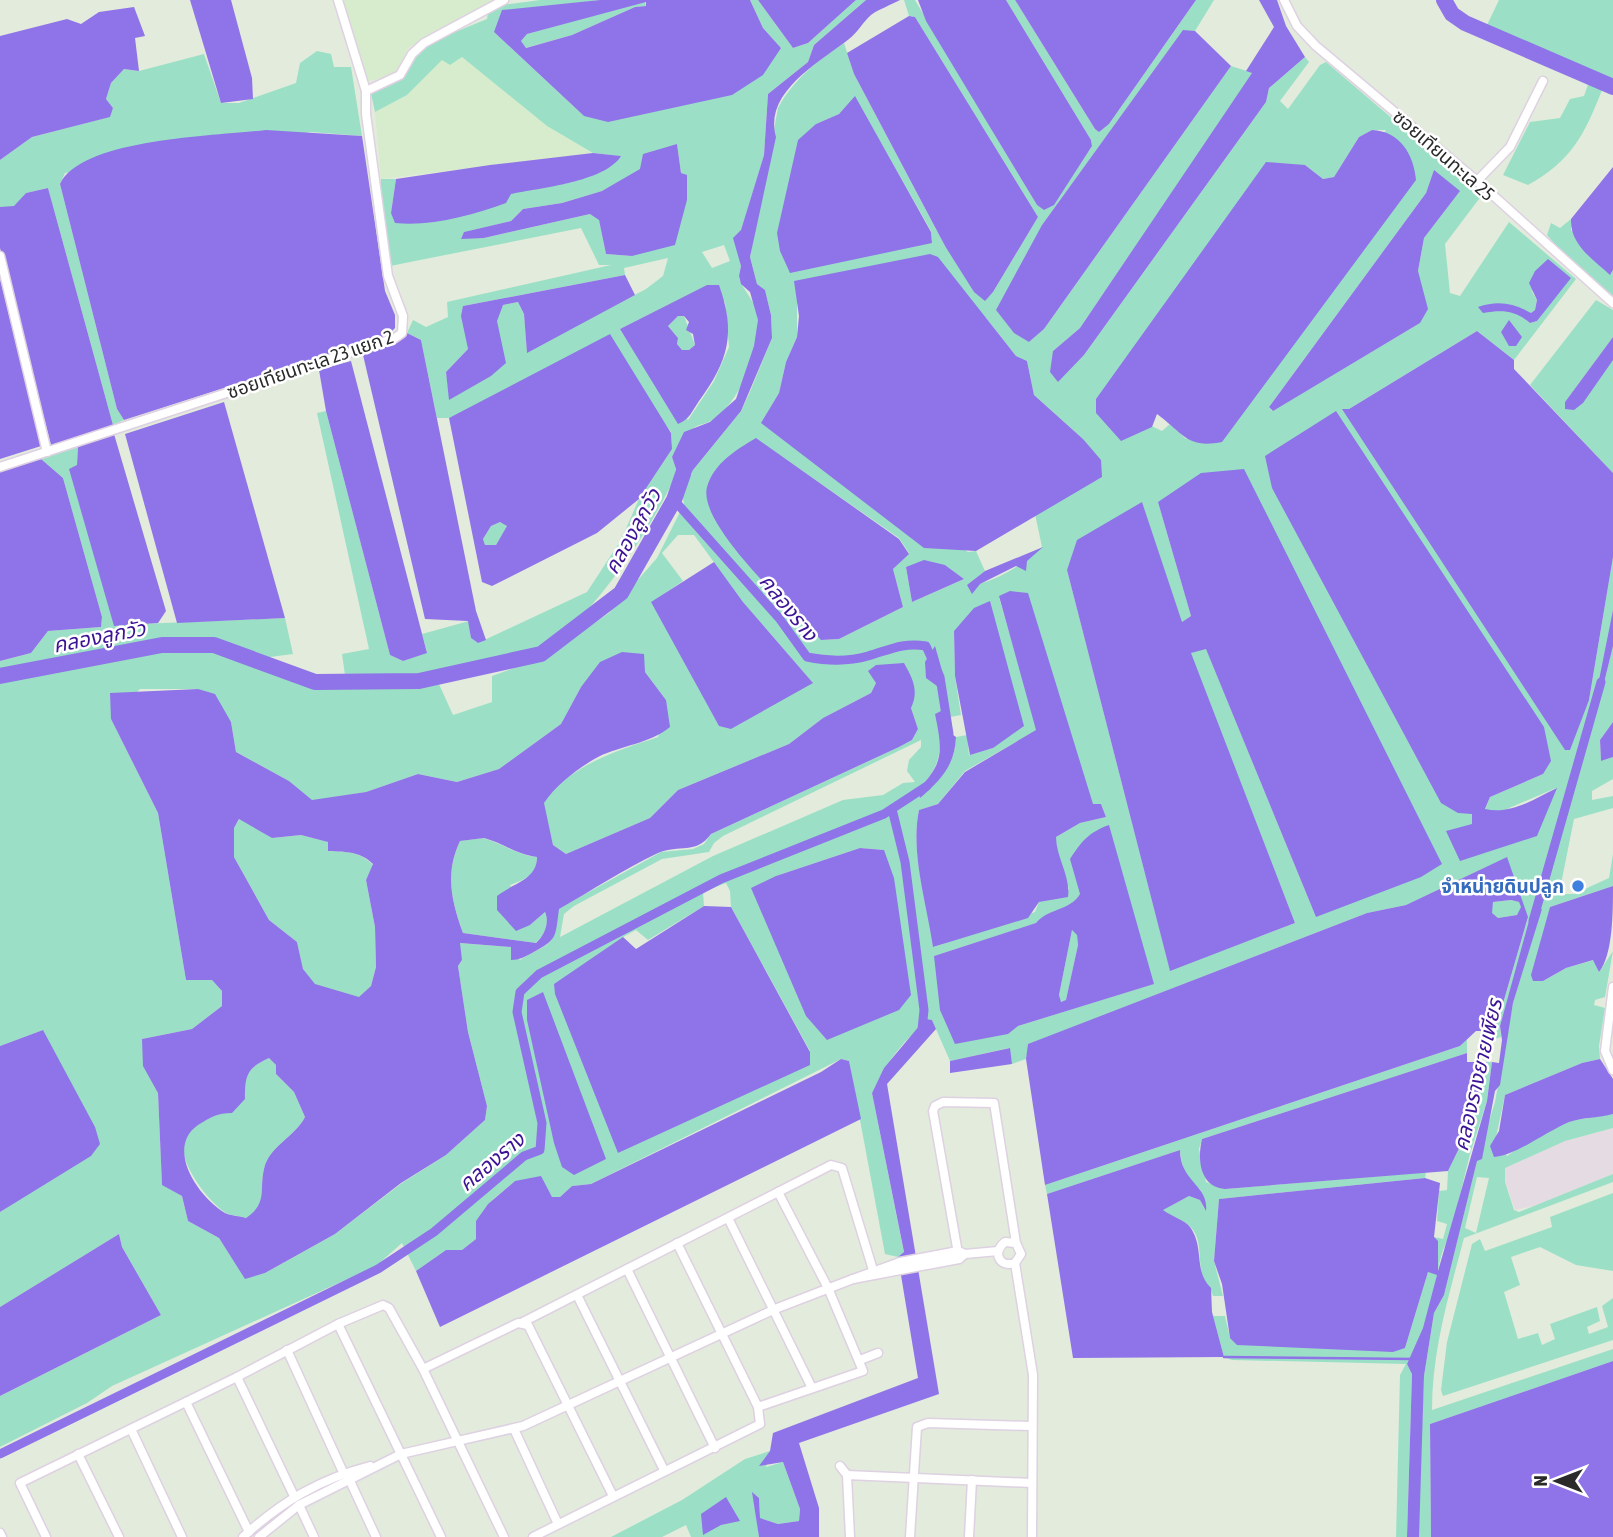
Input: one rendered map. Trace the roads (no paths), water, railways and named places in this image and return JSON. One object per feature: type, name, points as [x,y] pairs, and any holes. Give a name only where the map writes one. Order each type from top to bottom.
[{"type":"street","points":[[338,0],[365,94],[400,75],[412,54],[424,43],[504,0]]},
{"type":"street","name":"ซอยเทียนทะเล 25","points":[[1284,0],[1297,26],[1310,41],[1479,184],[1613,303]]},
{"type":"street","points":[[1479,184],[1510,147],[1544,80]]},
{"type":"street","name":"ซอยเทียนทะเล 23 แยก 2","points":[[47,452],[395,338],[402,332],[403,316],[388,276],[365,94]]},
{"type":"street","points":[[0,256],[47,452],[0,467]]},
{"type":"street","points":[[1613,986],[1609,1050],[1613,1070]]},
{"type":"street","points":[[961,1255],[933,1111],[935,1106],[943,1102],[994,1102],[1016,1244],[1021,1254],[1015,1264],[1033,1375],[1030,1426],[1032,1537]]},
{"type":"street","points":[[424,1369],[577,1295],[831,1165],[842,1168],[873,1270]]},
{"type":"street","points":[[758,1407],[861,1374],[863,1368],[828,1289],[778,1192]]},
{"type":"street","points":[[728,1218],[812,1388]]},
{"type":"street","points":[[853,1279],[920,1262],[998,1251],[1005,1242],[1016,1244]]},
{"type":"street","points":[[533,1537],[664,1470],[757,1428],[761,1419],[758,1407],[677,1244]]},
{"type":"street","points":[[998,1251],[1001,1262],[1015,1264]]},
{"type":"street","points":[[259,1537],[299,1506],[401,1454],[514,1429],[620,1383],[775,1309],[873,1270],[901,1266]]},
{"type":"street","points":[[627,1269],[715,1448]]},
{"type":"street","points":[[577,1295],[664,1470]]},
{"type":"street","points":[[46,1537],[20,1483],[237,1377],[338,1324],[386,1306],[424,1369],[504,1537]]},
{"type":"street","points":[[523,1322],[527,1325],[613,1496]]},
{"type":"street","points":[[338,1324],[441,1537]]},
{"type":"street","points":[[287,1350],[343,1472]]},
{"type":"street","points":[[860,1360],[878,1353]]},
{"type":"street","points":[[237,1377],[294,1496]]},
{"type":"street","points":[[186,1402],[246,1534],[294,1496],[343,1472],[380,1463]]},
{"type":"street","points":[[910,1537],[914,1436],[920,1424],[1030,1426]]},
{"type":"street","points":[[131,1429],[182,1537]]},
{"type":"street","points":[[514,1429],[558,1524]]},
{"type":"street","points":[[78,1454],[119,1537]]},
{"type":"street","points":[[840,1466],[847,1475],[850,1537]]},
{"type":"street","points":[[847,1475],[1031,1483]]},
{"type":"street","points":[[969,1537],[972,1480]]},
{"type":"street","points":[[349,1481],[376,1537]]},
{"type":"street","points":[[299,1506],[314,1537]]},
{"type":"water","points":[[190,0],[231,0],[252,78],[253,99],[221,103]]},
{"type":"water","points":[[600,0],[750,0],[763,28],[781,48],[763,75],[732,95],[608,122],[584,116],[494,32],[502,10]],"holes":[[[646,2],[646,6],[635,7],[572,35],[526,48],[521,41],[527,34]]]},
{"type":"water","points":[[758,0],[856,0],[808,43],[793,48]]},
{"type":"water","points":[[866,0],[900,0],[871,15],[852,36],[810,68],[786,92],[778,106],[774,121],[776,137],[750,257],[757,284],[765,290],[771,315],[772,338],[741,411],[693,470],[682,492],[676,495],[670,488],[677,472],[672,457],[684,432],[710,422],[736,399],[754,346],[758,320],[750,292],[741,284],[741,266],[733,238],[741,230],[764,155],[768,94],[808,62],[814,45]]},
{"type":"water","points":[[918,0],[1006,0],[1091,140],[1092,146],[1054,205],[1044,210],[1037,205],[926,21]]},
{"type":"water","points":[[1015,0],[1196,0],[1109,124],[1099,132]]},
{"type":"water","points":[[1259,0],[1277,0],[1286,26],[1305,57],[1269,88],[1266,102],[1084,355],[1058,382],[1050,372],[1053,351],[1080,328],[1252,73],[1246,71],[1274,27]]},
{"type":"water","points":[[134,7],[145,36],[135,38],[139,71],[124,69],[111,83],[106,99],[113,108],[110,117],[32,137],[0,160],[0,36],[67,19],[81,24],[99,12]]},
{"type":"water","points":[[909,16],[915,17],[1038,217],[985,301],[974,292],[945,246],[854,74],[847,53]]},
{"type":"water","points":[[1183,30],[1195,31],[1231,66],[1044,329],[1029,342],[1014,333],[996,310],[1042,225]]},
{"type":"water","points":[[855,96],[931,232],[932,243],[790,273],[780,251],[777,233],[798,140],[816,124],[839,114]]},
{"type":"water","points":[[266,130],[362,136],[385,291],[395,315],[395,328],[387,336],[124,420],[117,409],[60,184],[73,169],[95,157],[122,148],[153,142]]},
{"type":"water","points":[[1372,130],[1390,135],[1404,146],[1409,153],[1416,180],[1222,442],[1201,443],[1186,438],[1157,414],[1152,427],[1121,441],[1096,413],[1096,399],[1266,162],[1305,165],[1323,179],[1334,177],[1359,137]]},
{"type":"water","points":[[677,144],[681,173],[687,175],[687,200],[675,245],[632,256],[606,254],[599,220],[590,214],[484,238],[461,239],[464,232],[511,221],[523,209],[562,203],[602,191],[640,169],[643,154]]},
{"type":"water","points":[[593,153],[621,156],[613,165],[587,178],[511,194],[506,203],[465,216],[409,224],[395,223],[391,213],[396,179]]},
{"type":"water","points":[[1613,167],[1613,270],[1610,275],[1578,244],[1571,219]]},
{"type":"water","points":[[1434,170],[1460,191],[1424,238],[1418,271],[1428,309],[1420,323],[1273,411],[1269,407],[1426,193]]},
{"type":"water","points":[[48,188],[113,425],[51,445],[0,248],[0,207],[14,206],[26,193]]},
{"type":"water","points":[[930,254],[938,257],[1016,356],[1027,361],[1034,395],[1083,439],[1101,460],[1102,477],[976,551],[924,548],[761,423],[779,393],[786,362],[797,337],[799,316],[794,281]]},
{"type":"water","points":[[1548,259],[1571,278],[1537,321],[1530,323],[1508,312],[1483,313],[1478,307],[1505,304],[1531,313],[1535,310],[1537,300],[1529,283],[1535,271]]},
{"type":"water","points":[[625,275],[635,295],[527,353],[524,314],[518,302],[503,305],[497,321],[506,363],[491,376],[449,400],[446,372],[468,349],[461,316],[463,306]]},
{"type":"water","points":[[0,278],[41,446],[0,459]]},
{"type":"water","points":[[707,285],[719,285],[727,318],[727,346],[717,372],[685,420],[678,424],[620,329]],"holes":[[[678,316],[684,316],[689,322],[686,330],[693,334],[695,345],[689,350],[682,350],[677,344],[678,338],[668,326]]]},
{"type":"water","points":[[1509,320],[1522,337],[1516,346],[1509,346],[1501,332]]},
{"type":"water","points":[[1477,331],[1514,360],[1514,369],[1613,473],[1613,557],[1589,700],[1570,750],[1565,750],[1342,409],[1349,409]]},
{"type":"water","points":[[407,333],[421,340],[476,611],[486,640],[478,643],[471,638],[468,621],[425,619],[363,355]]},
{"type":"water","points":[[610,334],[671,433],[672,449],[639,499],[597,533],[492,586],[482,582],[449,418]],"holes":[[[500,522],[507,526],[496,545],[485,545],[483,539],[491,526]]]},
{"type":"water","points":[[1613,337],[1613,360],[1583,403],[1574,410],[1565,409],[1565,402]]},
{"type":"water","points":[[351,361],[427,653],[403,661],[390,655],[326,411],[319,370]]},
{"type":"water","points":[[224,402],[285,618],[177,623],[125,434]]},
{"type":"water","points":[[1336,411],[1544,727],[1551,761],[1543,774],[1490,797],[1485,809],[1513,808],[1557,788],[1537,836],[1460,861],[1446,831],[1472,824],[1472,814],[1458,813],[1441,803],[1272,488],[1265,456]]},
{"type":"water","points":[[114,434],[166,611],[158,623],[114,626],[69,469],[77,465],[78,447]]},
{"type":"water","points":[[756,438],[899,539],[909,554],[893,569],[903,607],[839,639],[821,640],[750,568],[717,523],[708,503],[707,487],[720,464]]},
{"type":"water","points":[[41,459],[63,478],[102,617],[101,627],[48,631],[31,653],[0,661],[0,472]]},
{"type":"water","points":[[1244,469],[1442,864],[1421,877],[1316,917],[1206,649],[1191,653],[1295,923],[1170,971],[1067,570],[1077,540],[1142,502],[1182,622],[1191,616],[1158,502],[1201,473]]},
{"type":"water","points":[[1043,547],[1027,561],[1026,571],[1016,566],[980,584],[972,594],[967,585],[985,571]]},
{"type":"water","points":[[924,560],[945,565],[964,579],[912,602],[906,567]]},
{"type":"water","points":[[714,562],[743,602],[813,683],[731,729],[719,726],[651,602]]},
{"type":"water","points":[[1010,591],[1028,593],[1093,804],[1101,804],[1106,817],[1080,823],[1056,837],[1068,897],[1039,902],[1028,918],[933,947],[918,861],[919,810],[938,804],[965,772],[1036,730],[999,596]]},
{"type":"water","points":[[990,601],[1024,726],[993,748],[970,755],[955,676],[954,631],[974,608]]},
{"type":"water","points":[[1613,610],[1613,646],[1602,691],[1596,695]]},
{"type":"water","points":[[935,646],[943,674],[937,686],[926,678],[925,662]]},
{"type":"water","points":[[622,652],[644,654],[645,672],[666,700],[670,727],[644,741],[598,757],[568,777],[549,796],[544,803],[553,845],[566,854],[650,818],[678,790],[789,744],[823,718],[871,693],[876,683],[868,671],[876,665],[904,663],[914,685],[915,696],[911,708],[918,729],[912,740],[899,747],[711,834],[699,845],[666,850],[620,873],[559,909],[554,937],[524,957],[511,960],[511,947],[460,943],[462,960],[458,966],[468,1032],[487,1106],[485,1120],[446,1155],[401,1183],[335,1234],[265,1273],[245,1279],[219,1238],[188,1221],[182,1196],[162,1185],[158,1093],[143,1066],[142,1039],[192,1029],[222,1006],[222,991],[212,980],[186,980],[158,813],[111,719],[110,693],[198,689],[215,694],[231,722],[236,752],[289,781],[312,800],[366,792],[418,774],[457,782],[499,769],[561,724],[581,687],[600,662]],"holes":[[[239,819],[272,838],[301,835],[328,842],[328,851],[358,854],[373,864],[366,880],[375,927],[376,967],[371,986],[359,997],[315,984],[303,969],[297,942],[269,920],[234,857],[234,828]],[[484,838],[522,854],[537,857],[536,865],[529,876],[497,896],[497,910],[516,931],[530,925],[545,912],[545,929],[536,943],[463,933],[451,887],[452,864],[460,841]],[[269,1058],[276,1065],[276,1074],[294,1092],[305,1117],[271,1154],[264,1169],[260,1201],[246,1218],[225,1213],[205,1196],[189,1172],[184,1146],[198,1125],[214,1116],[232,1113],[245,1099],[249,1073]]]},
{"type":"water","points":[[941,711],[949,732],[956,737],[953,756],[940,778],[920,798],[918,789],[933,771],[939,755],[935,714]]},
{"type":"water","points":[[1613,722],[1613,757],[1601,761],[1600,740]]},
{"type":"water","points":[[1109,825],[1154,984],[1018,1026],[1008,1034],[955,1044],[940,1010],[934,956],[1036,923],[1071,904],[1080,894],[1070,859],[1086,838]],"holes":[[[1072,930],[1077,935],[1078,945],[1066,1000],[1061,1002],[1059,995]]]},
{"type":"water","points":[[860,848],[884,850],[894,878],[911,995],[899,1010],[827,1040],[806,1016],[751,888],[776,876]]},
{"type":"water","points":[[1507,857],[1528,917],[1495,1031],[1476,1031],[1460,1046],[1045,1185],[1026,1059],[1028,1044],[1367,913],[1406,905]],"holes":[[[1493,902],[1519,902],[1521,907],[1517,915],[1498,918],[1492,913]]]},
{"type":"water","points":[[1613,886],[1610,944],[1599,972],[1593,960],[1566,968],[1543,981],[1533,981],[1531,975],[1550,907]]},
{"type":"water","points":[[704,906],[731,907],[810,1052],[810,1065],[618,1153],[555,994],[554,984],[623,937],[636,949]]},
{"type":"water","points":[[1542,909],[1513,1003],[1500,1085],[1495,1091],[1482,1159],[1477,1161],[1444,1295],[1434,1313],[1424,1376],[1419,1537],[1407,1537],[1412,1374],[1407,1364],[1423,1328],[1437,1275],[1428,1272],[1405,1348],[1393,1352],[1237,1345],[1230,1338],[1222,1284],[1214,1261],[1219,1199],[1425,1178],[1440,1183],[1434,1237],[1438,1241],[1438,1271],[1487,1101],[1492,1062],[1499,1063],[1502,1040],[1500,1026],[1529,921],[1534,912]]},
{"type":"water","points":[[543,992],[606,1159],[574,1175],[562,1167],[554,1143],[527,1020],[527,1000]]},
{"type":"water","points":[[925,1019],[932,1020],[936,1029],[887,1084],[939,1394],[799,1443],[819,1508],[819,1537],[759,1537],[752,1492],[759,1498],[760,1518],[778,1524],[799,1521],[800,1509],[783,1462],[759,1466],[770,1451],[773,1433],[918,1378],[898,1257],[904,1252],[872,1093],[884,1068]]},
{"type":"water","points":[[43,1030],[95,1127],[100,1144],[91,1156],[0,1212],[0,1046]]},
{"type":"water","points":[[1010,1048],[1012,1064],[950,1073],[950,1061]]},
{"type":"water","points":[[1467,1053],[1467,1062],[1487,1062],[1469,1128],[1448,1171],[1225,1189],[1217,1187],[1205,1178],[1200,1164],[1202,1139]]},
{"type":"water","points":[[841,1059],[849,1061],[861,1119],[440,1327],[416,1271],[446,1250],[462,1250],[476,1239],[476,1221],[488,1204],[515,1181],[541,1176],[552,1197],[560,1197],[572,1186],[591,1184],[821,1072]]},
{"type":"water","points":[[1600,1059],[1613,1079],[1613,1114],[1569,1122],[1511,1152],[1494,1157],[1490,1146],[1499,1131],[1505,1095],[1582,1063]]},
{"type":"water","points":[[1180,1150],[1184,1169],[1203,1195],[1206,1211],[1200,1200],[1189,1196],[1163,1210],[1188,1225],[1194,1235],[1202,1274],[1211,1288],[1212,1312],[1224,1357],[1073,1358],[1047,1194]]},
{"type":"water","points":[[119,1234],[122,1247],[161,1315],[0,1396],[0,1307]]},
{"type":"water","points":[[1613,1361],[1613,1537],[1431,1537],[1430,1424]]},
{"type":"water","points":[[726,1497],[740,1521],[721,1525],[703,1535],[701,1514]]},
{"type":"waterway","name":"คลองลูกวัว","points":[[1444,0],[1452,14],[1465,23],[1613,87]]},
{"type":"waterway","name":"คลองลูกวัว","points":[[0,676],[162,645],[214,645],[315,682],[419,681],[541,654],[621,593],[674,500],[683,474]]},
{"type":"waterway","name":"คลองราง","points":[[674,500],[779,618],[807,657],[845,660],[903,646],[926,646],[940,677],[949,734]]},
{"type":"waterway","name":"คลองรางยายเพียร","points":[[1533,921],[1601,682]]},
{"type":"waterway","name":"คลองราง","points":[[0,1454],[378,1269],[434,1232],[524,1156],[540,1150],[542,1123],[517,1012],[520,992],[539,974],[721,879],[884,814],[927,786]]},
{"type":"waterway","name":"คลองราง","points":[[892,809],[905,862],[924,1010],[922,1030]]},
{"type":"waterway","points":[[1224,1357],[1413,1359]]},
{"type":"place","name":"จำหน่ายดินปลูก","points":[[1578,886]]}]
